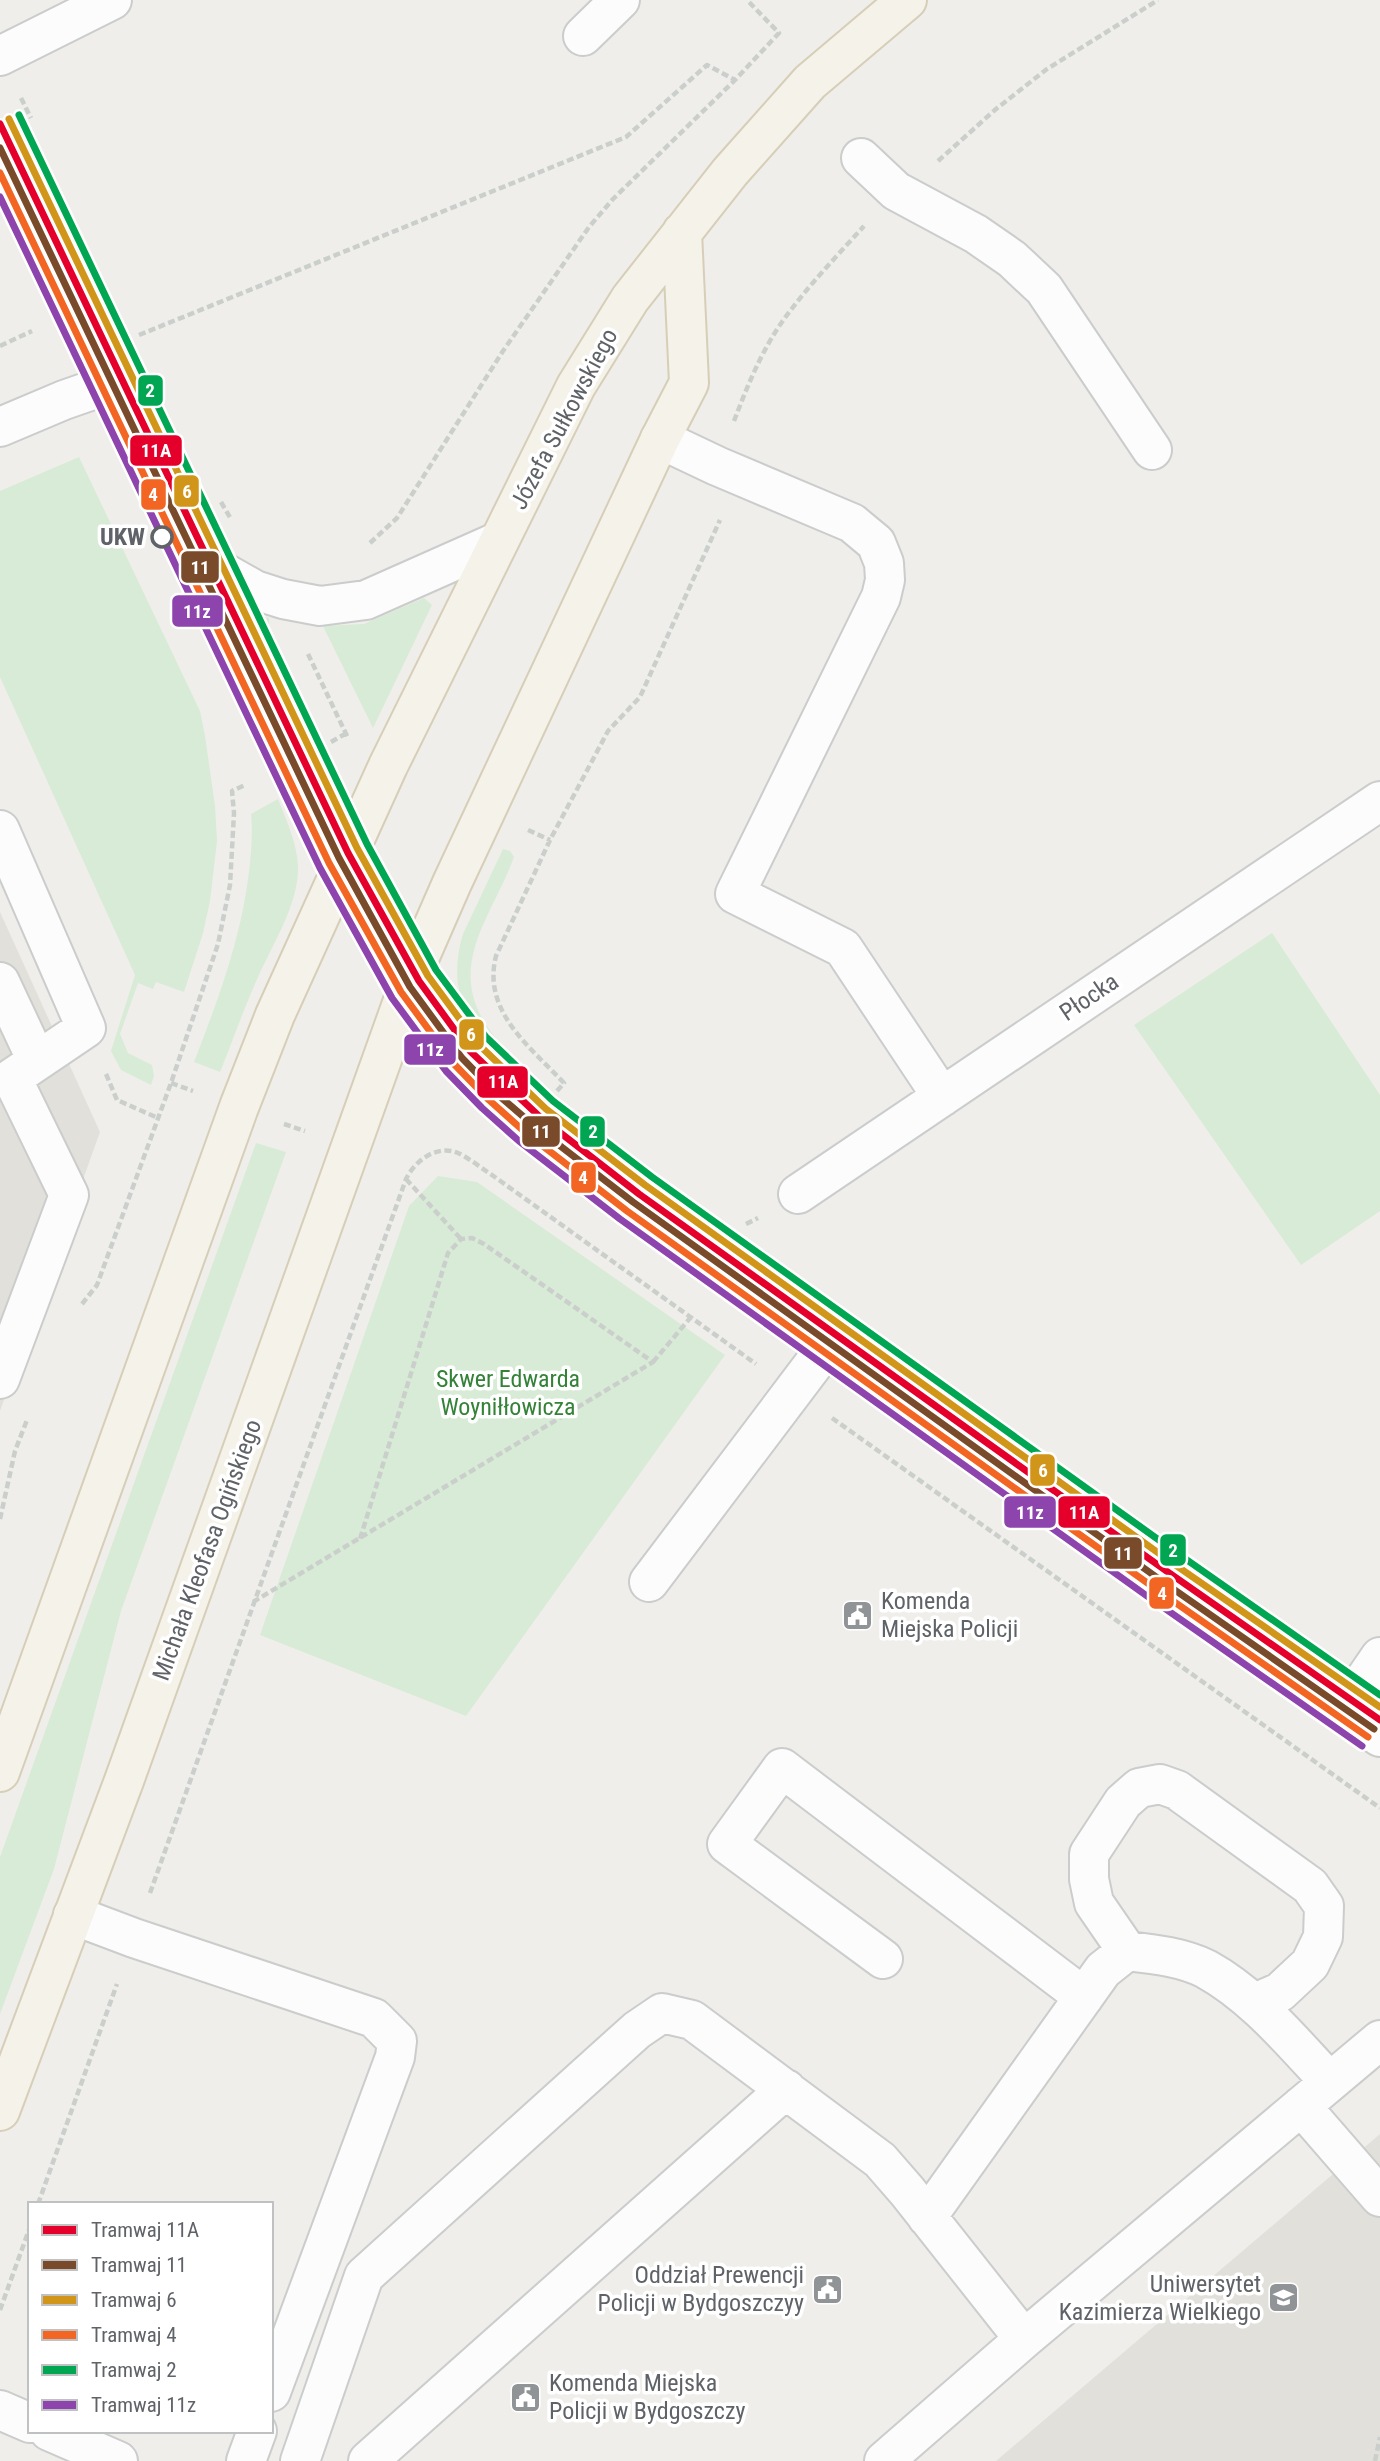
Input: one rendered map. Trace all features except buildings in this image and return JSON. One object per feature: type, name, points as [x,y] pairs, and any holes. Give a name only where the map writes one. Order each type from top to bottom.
[{"type":"main road","name":"Józefa Sułkowskiego","points":[[341,870],[388,766],[576,386],[630,299],[730,172],[810,82],[907,0]]},
{"type":"main road","points":[[408,987],[452,883],[660,439],[689,383],[682,232]]},
{"type":"main road","points":[[0,1772],[239,1107],[275,1015],[341,870]]},
{"type":"main road","name":"Michała Kleofasa Ogińskiego","points":[[0,2111],[125,1778],[408,987]]},
{"type":"street","points":[[7,52],[112,0]]},
{"type":"street","points":[[583,36],[620,0]]},
{"type":"street","points":[[0,156],[107,385],[341,870],[408,987],[432,1025],[456,1055],[514,1116],[597,1182],[1380,1737]]},
{"type":"street","points":[[861,158],[896,191],[976,234],[1012,259],[1044,289],[1152,450]]},
{"type":"street","points":[[0,427],[107,385]]},
{"type":"street","points":[[660,439],[852,523],[876,543],[884,563],[885,580],[881,597],[735,894],[843,948],[942,1097]]},
{"type":"street","points":[[188,552],[255,590],[320,606],[366,600],[499,541]]},
{"type":"street","name":"Płocka","points":[[798,1194],[1380,801]]},
{"type":"street","points":[[0,830],[86,1028],[16,1075]]},
{"type":"street","points":[[0,982],[16,1075],[69,1195],[0,1379]]},
{"type":"street","points":[[649,1582],[828,1345]]},
{"type":"street","points":[[1343,1711],[1380,1657]]},
{"type":"street","points":[[883,1959],[727,1844],[782,1768],[1084,1997]]},
{"type":"street","points":[[1127,1951],[1094,1903],[1089,1879],[1089,1854],[1123,1802],[1139,1788],[1160,1784],[1177,1790],[1310,1886],[1324,1906],[1323,1937],[1310,1964],[1280,1992],[1255,2003]]},
{"type":"street","points":[[73,1915],[374,2018],[397,2042],[396,2057],[273,2387]]},
{"type":"street","points":[[927,2217],[1103,1970],[1127,1951],[1160,1954],[1204,1969],[1255,2003],[1330,2082]]},
{"type":"street","points":[[300,2461],[364,2276],[638,2030],[662,2013],[692,2020],[880,2160],[1024,2339]]},
{"type":"street","points":[[884,2461],[1024,2339],[1380,2040]]},
{"type":"street","points":[[368,2461],[786,2089]]},
{"type":"street","points":[[1301,2106],[1380,2197]]},
{"type":"street","points":[[0,2410],[28,2422]]},
{"type":"street","points":[[54,2433],[118,2461]]},
{"type":"street","points":[[246,2461],[256,2433]]},
{"type":"path","points":[[364,546],[397,518],[503,351],[589,227],[613,199],[735,80],[779,33],[747,0]]},
{"type":"path","points":[[564,1083],[524,1041],[500,1009],[493,992],[492,971],[502,940],[608,731],[640,697],[725,510],[718,466],[757,368],[781,323],[809,287],[896,191],[923,175],[996,109],[1047,69],[1158,0]]},
{"type":"path","points":[[7,52],[21,97],[33,122]]},
{"type":"path","points":[[145,347],[139,335],[626,137],[706,65],[735,80]]},
{"type":"path","points":[[0,346],[32,331]]},
{"type":"path","points":[[215,491],[237,526]]},
{"type":"path","points":[[304,646],[352,745]]},
{"type":"path","points":[[97,1285],[218,944],[230,885],[234,824],[232,792]]},
{"type":"path","points":[[86,1028],[117,1100],[158,1118]]},
{"type":"path","points":[[39,2202],[406,1179],[422,1158],[443,1151],[456,1152],[492,1175],[1380,1808]]},
{"type":"path","points":[[406,1179],[461,1239]]},
{"type":"path","points":[[360,1539],[448,1253],[461,1239],[472,1238],[484,1244],[653,1362]]},
{"type":"path","points":[[253,1602],[653,1362],[691,1317]]},
{"type":"path","points":[[0,2310],[28,2233]]},
{"type":"path","points":[[1375,2461],[1380,2437]]},
{"type":"shaded area","points":[[0,912],[100,1132],[0,1411]]},
{"type":"shaded area","name":"Uniwersytet Kazimierza Wielkiego","points":[[1380,2134],[1380,2461],[996,2461]]},
{"type":"green space","points":[[79,457],[200,711],[215,806],[217,841],[210,901],[184,992],[156,982],[153,989],[138,983],[120,1034],[128,1053],[152,1065],[154,1076],[151,1085],[121,1070],[111,1051],[135,975],[0,677],[0,491]]},
{"type":"green space","points":[[424,598],[432,605],[373,728],[323,626],[364,624]]},
{"type":"green space","points":[[256,615],[269,618],[269,631],[313,720],[300,727],[251,623]]},
{"type":"green space","points":[[278,799],[296,849],[298,866],[294,895],[220,1072],[194,1062],[220,992],[240,921],[250,865],[251,814]]},
{"type":"green space","points":[[503,849],[510,851],[514,857],[478,939],[472,959],[471,980],[475,1001],[485,1023],[530,1076],[525,1088],[481,1038],[462,1001],[458,981],[458,958],[463,934]]},
{"type":"green space","points":[[1272,933],[1380,1095],[1380,1211],[1301,1265],[1134,1025]]},
{"type":"green space","points":[[256,1143],[286,1152],[121,1611],[54,1869],[0,2014],[0,1857]]},
{"type":"green space","name":"Skwer Edwarda Woyniłłowicza","points":[[438,1176],[477,1182],[725,1355],[466,1716],[260,1635],[409,1206]]},
{"type":"tram line","name":"2","points":[[19,115],[367,844],[436,970],[486,1037],[553,1101],[652,1177],[1380,1695]]},
{"type":"tram line","name":"6","points":[[9,119],[357,848],[428,976],[478,1044],[546,1109],[645,1185],[1171,1562],[1380,1707]]},
{"type":"tram line","name":"11A","points":[[0,124],[348,853],[419,981],[470,1051],[540,1117],[639,1194],[1165,1570],[1380,1720]]},
{"type":"tram line","name":"11","points":[[0,148],[339,858],[410,987],[462,1058],[496,1093],[533,1125],[633,1202],[1159,1579],[1374,1729]]},
{"type":"tram line","name":"4","points":[[0,173],[329,863],[401,992],[454,1064],[526,1133],[627,1211],[1153,1587],[1368,1737]]},
{"type":"tram line","name":"11z","points":[[0,197],[320,868],[392,998],[446,1071],[519,1141],[620,1219],[1147,1596],[1362,1746]]},
{"type":"place","name":"UKW","points":[[162,537]]},
{"type":"place","name":"Komenda Miejska Policji","points":[[858,1615]]},
{"type":"place","name":"Oddział Prewencji Policji w Bydgoszczyy","points":[[827,2289]]},
{"type":"place","name":"Uniwersytet Kazimierza Wielkiego","points":[[1284,2298]]},
{"type":"place","name":"Komenda Miejska Policji w Bydgoszczy","points":[[526,2397]]}]
